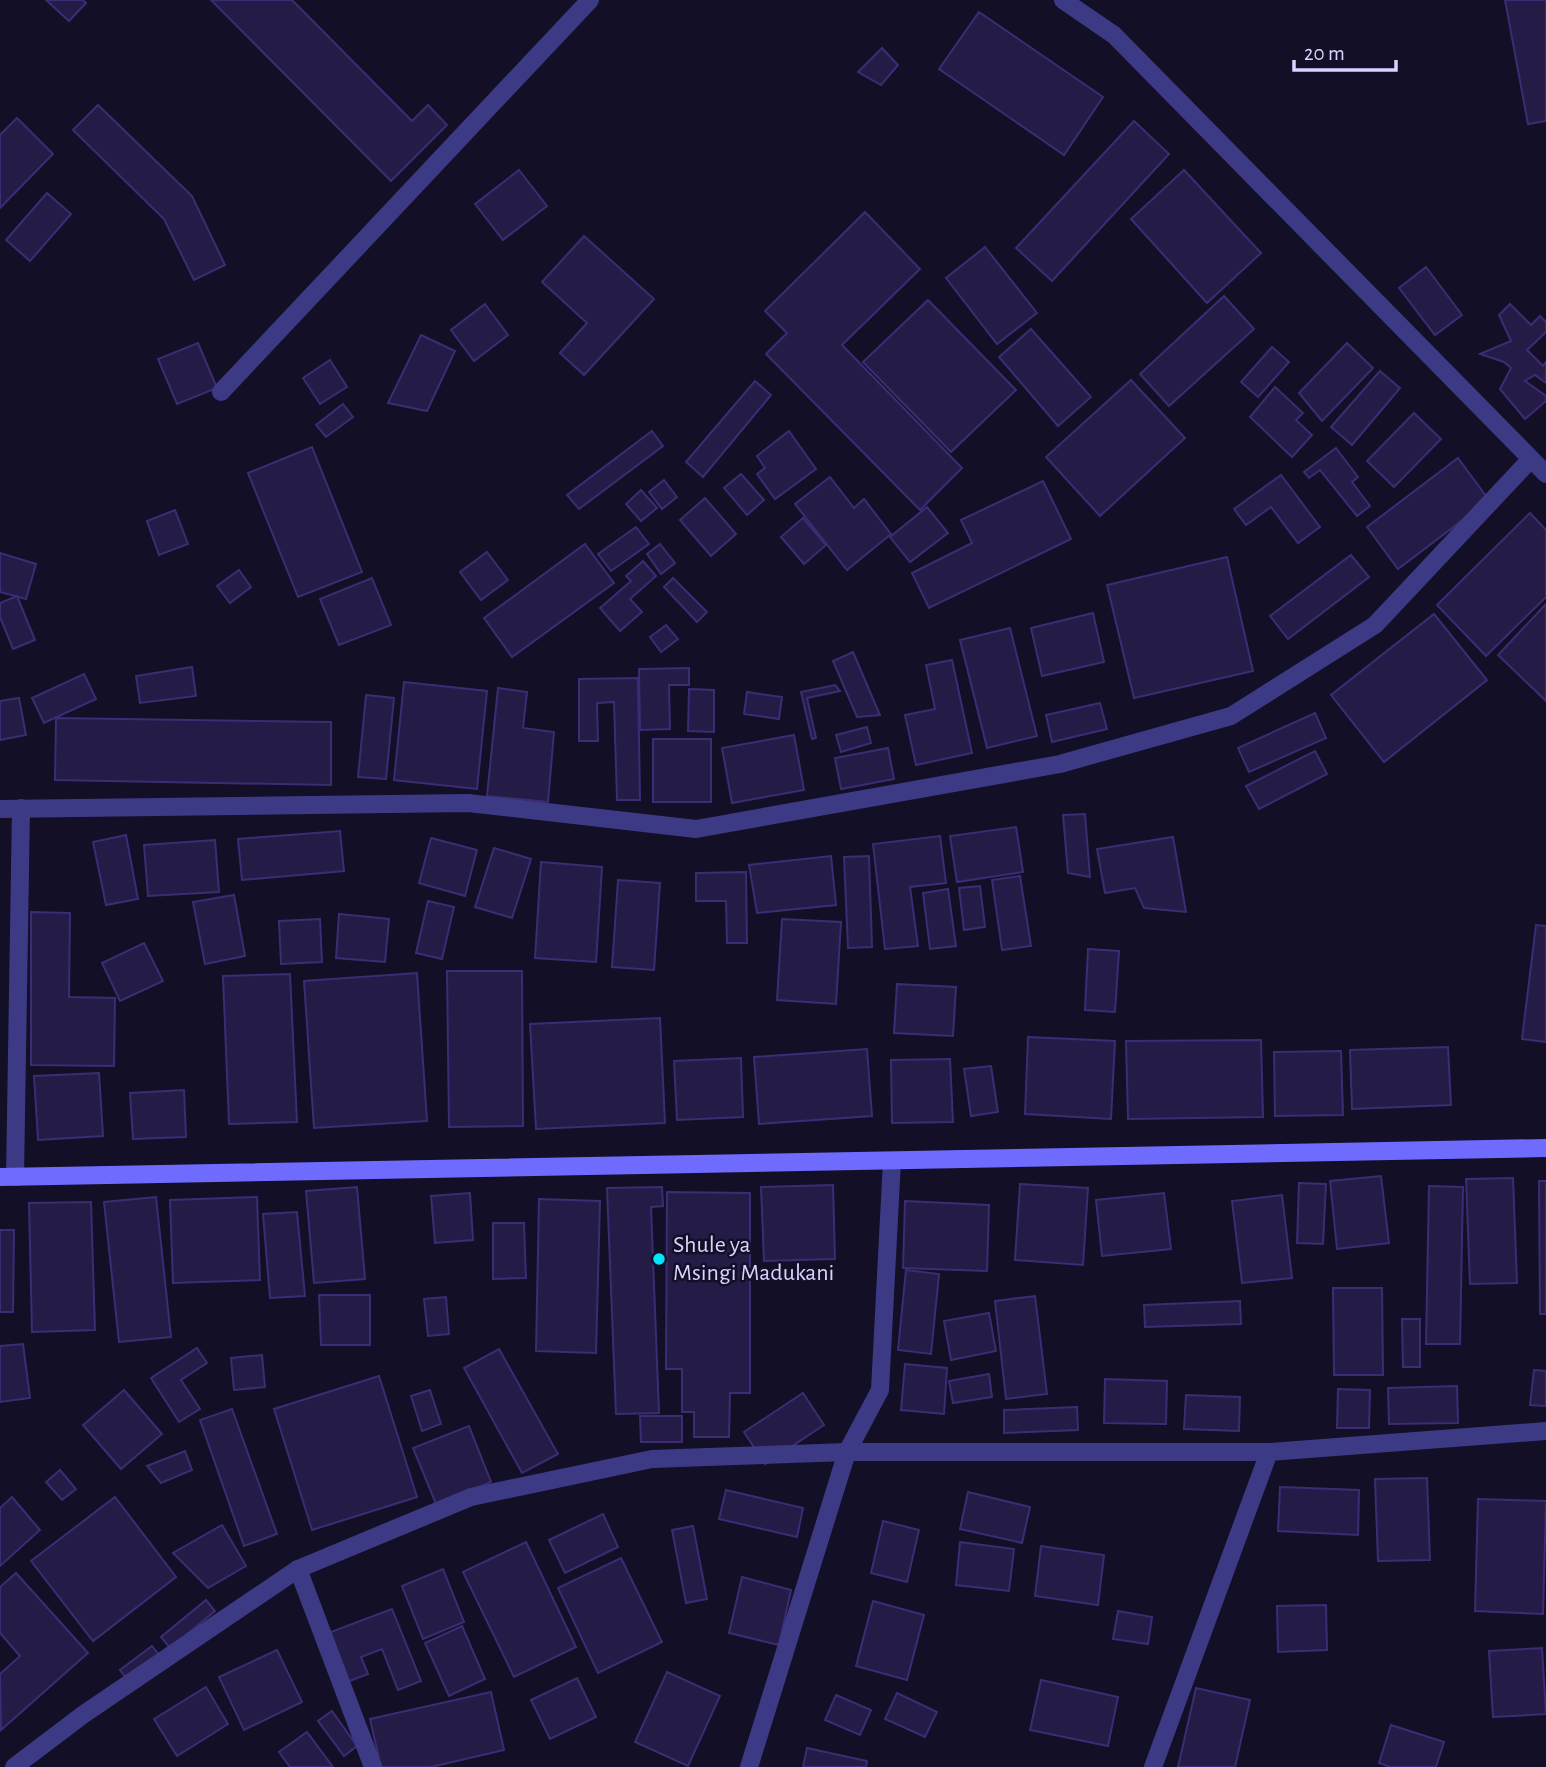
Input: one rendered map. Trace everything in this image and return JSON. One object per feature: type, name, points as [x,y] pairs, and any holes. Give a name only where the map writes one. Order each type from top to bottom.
[{"type":"main road","points":[[7,1177],[1546,1148]]},
{"type":"street","points":[[221,392],[590,0]]},
{"type":"street","points":[[1063,0],[1114,35],[1546,474]]},
{"type":"street","points":[[0,808],[468,803],[696,829],[1060,764],[1231,716],[1376,625],[1530,460]]},
{"type":"street","points":[[7,1177],[21,808]]},
{"type":"street","points":[[749,1767],[846,1452],[880,1390],[892,1161]]},
{"type":"street","points":[[14,1767],[84,1714],[298,1569],[484,1494],[652,1459],[846,1452],[1269,1452],[1546,1430]]},
{"type":"street","points":[[1153,1767],[1269,1452]]},
{"type":"street","points":[[298,1569],[373,1767]]},
{"type":"building","points":[[46,0],[83,0],[86,3],[69,21]]},
{"type":"building","points":[[211,0],[292,0],[412,121],[428,105],[447,125],[391,181]]},
{"type":"building","points":[[1505,0],[1546,0],[1546,121],[1528,124]]},
{"type":"building","points":[[979,12],[1103,97],[1064,155],[939,69]]},
{"type":"building","points":[[882,48],[898,65],[881,85],[858,72]]},
{"type":"building","points":[[98,105],[192,196],[225,265],[194,280],[164,219],[73,130]]},
{"type":"building","points":[[17,118],[53,154],[0,208],[0,135]]},
{"type":"building","points":[[1134,121],[1169,154],[1052,281],[1016,248]]},
{"type":"building","points":[[519,170],[547,206],[503,240],[475,204]]},
{"type":"building","points":[[1184,170],[1261,253],[1207,303],[1131,219]]},
{"type":"building","points":[[47,193],[71,214],[30,261],[6,240]]},
{"type":"building","points":[[865,212],[920,269],[842,345],[962,468],[920,510],[766,354],[787,333],[765,311]]},
{"type":"building","points":[[584,236],[654,299],[584,375],[560,353],[587,323],[542,282]]},
{"type":"building","points":[[985,247],[1037,313],[997,344],[946,278]]},
{"type":"building","points":[[1426,267],[1462,315],[1435,335],[1399,288]]},
{"type":"building","points":[[1224,296],[1254,329],[1169,406],[1140,374]]},
{"type":"building","points":[[928,300],[1016,390],[951,452],[863,362]]},
{"type":"building","points":[[485,304],[508,335],[474,361],[451,330]]},
{"type":"building","points":[[1510,304],[1531,325],[1540,316],[1546,322],[1546,332],[1527,350],[1543,366],[1546,362],[1546,383],[1535,375],[1525,381],[1546,396],[1546,401],[1525,419],[1500,389],[1511,368],[1504,362],[1480,354],[1511,341],[1499,315]]},
{"type":"building","points":[[1031,329],[1091,397],[1058,426],[999,357]]},
{"type":"building","points":[[421,335],[455,351],[427,411],[388,403]]},
{"type":"building","points":[[198,343],[217,388],[177,404],[158,359]]},
{"type":"building","points":[[1347,343],[1373,368],[1322,421],[1299,393]]},
{"type":"building","points":[[1272,347],[1289,362],[1258,397],[1241,382]]},
{"type":"building","points":[[330,360],[347,387],[320,404],[303,378]]},
{"type":"building","points":[[1380,371],[1400,388],[1352,445],[1331,427]]},
{"type":"building","points":[[1131,380],[1185,438],[1100,516],[1046,457]]},
{"type":"building","points":[[755,381],[771,395],[703,477],[686,462]]},
{"type":"building","points":[[1275,387],[1303,413],[1296,420],[1312,435],[1292,457],[1250,417]]},
{"type":"building","points":[[343,404],[353,417],[326,437],[316,425]]},
{"type":"building","points":[[1414,413],[1441,439],[1394,487],[1367,461]]},
{"type":"building","points":[[652,431],[663,446],[579,509],[567,495]]},
{"type":"building","points":[[789,431],[816,469],[775,499],[757,474],[765,468],[757,456]]},
{"type":"building","points":[[312,447],[362,572],[298,597],[248,473]]},
{"type":"building","points":[[1336,448],[1358,477],[1352,482],[1370,506],[1357,516],[1320,470],[1309,478],[1304,472]]},
{"type":"building","points":[[1458,458],[1489,500],[1398,569],[1367,527]]},
{"type":"building","points":[[741,474],[764,500],[747,515],[724,488]]},
{"type":"building","points":[[1281,475],[1320,527],[1298,543],[1271,507],[1246,525],[1234,509]]},
{"type":"building","points":[[830,477],[854,508],[864,499],[891,534],[847,570],[795,504]]},
{"type":"building","points":[[664,480],[677,497],[662,509],[649,492]]},
{"type":"building","points":[[1043,481],[1071,539],[929,608],[912,573],[972,543],[961,520]]},
{"type":"building","points":[[641,490],[657,508],[641,521],[626,504]]},
{"type":"building","points":[[705,498],[736,534],[711,556],[680,520]]},
{"type":"building","points":[[927,507],[948,533],[910,562],[890,537]]},
{"type":"building","points":[[175,510],[188,544],[159,555],[147,521]]},
{"type":"building","points":[[1530,513],[1546,530],[1546,597],[1486,656],[1437,605]]},
{"type":"building","points":[[803,518],[826,545],[804,564],[781,537]]},
{"type":"building","points":[[636,527],[649,544],[611,571],[598,554]]},
{"type":"building","points":[[585,544],[614,583],[512,657],[484,618]]},
{"type":"building","points":[[660,544],[675,563],[661,574],[647,554]]},
{"type":"building","points":[[487,552],[508,580],[481,600],[460,572]]},
{"type":"building","points":[[0,553],[36,564],[26,599],[0,592]]},
{"type":"building","points":[[1351,555],[1369,577],[1288,639],[1270,616]]},
{"type":"building","points":[[1227,557],[1253,671],[1134,698],[1107,585]]},
{"type":"building","points":[[643,561],[656,576],[630,599],[642,612],[620,631],[600,608],[631,581],[626,576]]},
{"type":"building","points":[[239,570],[251,587],[230,603],[217,586]]},
{"type":"building","points":[[372,578],[391,625],[339,645],[320,599]]},
{"type":"building","points":[[673,578],[707,612],[697,622],[664,587]]},
{"type":"building","points":[[17,596],[35,640],[13,649],[0,617],[0,603]]},
{"type":"building","points":[[1546,604],[1546,701],[1498,655]]},
{"type":"building","points":[[1093,613],[1104,662],[1042,676],[1031,628]]},
{"type":"building","points":[[1434,614],[1487,680],[1384,762],[1331,695]]},
{"type":"building","points":[[666,625],[678,639],[661,652],[650,637]]},
{"type":"building","points":[[1010,628],[1037,736],[987,748],[960,640]]},
{"type":"building","points":[[853,652],[880,715],[857,717],[833,661]]},
{"type":"building","points":[[952,660],[972,753],[916,765],[905,715],[935,709],[926,665]]},
{"type":"building","points":[[192,667],[196,696],[140,703],[136,676]]},
{"type":"building","points":[[689,668],[689,685],[669,685],[670,729],[640,730],[639,669]]},
{"type":"building","points":[[84,674],[96,699],[44,723],[32,698]]},
{"type":"building","points":[[638,678],[640,800],[617,800],[614,702],[597,703],[598,741],[579,741],[579,679]]},
{"type":"building","points":[[404,682],[487,691],[477,789],[394,780]]},
{"type":"building","points":[[835,685],[840,691],[807,698],[816,738],[812,739],[801,692]]},
{"type":"building","points":[[498,688],[527,692],[523,728],[554,732],[548,802],[487,796]]},
{"type":"building","points":[[689,689],[714,690],[714,732],[688,731]]},
{"type":"building","points":[[747,692],[782,697],[779,719],[744,714]]},
{"type":"building","points":[[366,695],[394,698],[386,779],[358,777]]},
{"type":"building","points":[[19,698],[26,735],[0,740],[0,701]]},
{"type":"building","points":[[1100,703],[1107,729],[1052,742],[1046,715]]},
{"type":"building","points":[[1315,713],[1326,738],[1249,772],[1238,748]]},
{"type":"building","points":[[56,718],[331,722],[331,785],[55,780]]},
{"type":"building","points":[[867,727],[871,743],[841,752],[836,735]]},
{"type":"building","points":[[794,735],[804,790],[732,803],[722,748]]},
{"type":"building","points":[[653,739],[711,739],[711,802],[653,802]]},
{"type":"building","points":[[888,748],[894,779],[841,789],[835,758]]},
{"type":"building","points":[[1315,751],[1327,774],[1259,809],[1246,786]]},
{"type":"building","points":[[1085,814],[1090,877],[1068,873],[1063,815]]},
{"type":"building","points":[[1016,827],[1023,872],[957,882],[950,836]]},
{"type":"building","points":[[340,831],[344,871],[242,880],[238,839]]},
{"type":"building","points":[[126,835],[138,899],[106,905],[93,842]]},
{"type":"building","points":[[940,836],[946,883],[910,887],[918,946],[885,949],[873,844]]},
{"type":"building","points":[[1173,837],[1186,912],[1144,908],[1135,888],[1105,893],[1097,849]]},
{"type":"building","points":[[431,838],[477,850],[465,896],[419,883]]},
{"type":"building","points":[[215,840],[219,892],[148,896],[144,845]]},
{"type":"building","points":[[494,848],[531,859],[512,918],[475,907]]},
{"type":"building","points":[[831,856],[836,905],[757,913],[749,865]]},
{"type":"building","points":[[869,856],[872,947],[848,948],[844,857]]},
{"type":"building","points":[[541,862],[602,867],[596,962],[535,958]]},
{"type":"building","points":[[746,872],[747,943],[727,943],[726,901],[696,901],[696,873]]},
{"type":"building","points":[[1020,876],[1031,946],[1002,950],[992,880]]},
{"type":"building","points":[[618,880],[660,883],[654,970],[612,967]]},
{"type":"building","points":[[980,886],[985,927],[964,930],[959,888]]},
{"type":"building","points":[[948,889],[956,946],[930,949],[923,893]]},
{"type":"building","points":[[234,895],[245,956],[205,964],[193,902]]},
{"type":"building","points":[[428,901],[454,907],[442,959],[416,953]]},
{"type":"building","points":[[31,912],[70,913],[69,997],[115,998],[114,1066],[31,1065]]},
{"type":"building","points":[[339,914],[389,919],[385,962],[336,958]]},
{"type":"building","points":[[320,919],[322,962],[281,964],[279,921]]},
{"type":"building","points":[[782,919],[841,922],[836,1004],[777,1000]]},
{"type":"building","points":[[1536,925],[1546,926],[1546,1042],[1522,1039]]},
{"type":"building","points":[[144,943],[163,981],[120,1001],[102,963]]},
{"type":"building","points":[[1088,949],[1119,951],[1115,1012],[1085,1010]]},
{"type":"building","points":[[447,971],[522,971],[523,1126],[449,1127]]},
{"type":"building","points":[[417,973],[427,1121],[314,1128],[304,981]]},
{"type":"building","points":[[290,974],[297,1122],[229,1124],[223,976]]},
{"type":"building","points":[[897,984],[956,987],[953,1036],[894,1033]]},
{"type":"building","points":[[660,1018],[665,1123],[536,1129],[530,1024]]},
{"type":"building","points":[[1028,1037],[1115,1041],[1111,1119],[1025,1114]]},
{"type":"building","points":[[1261,1040],[1263,1117],[1128,1119],[1126,1041]]},
{"type":"building","points":[[1448,1047],[1451,1105],[1352,1109],[1350,1050]]},
{"type":"building","points":[[867,1049],[872,1116],[759,1124],[754,1057]]},
{"type":"building","points":[[1341,1051],[1343,1115],[1275,1116],[1274,1052]]},
{"type":"building","points":[[741,1058],[743,1117],[677,1120],[674,1061]]},
{"type":"building","points":[[950,1059],[953,1122],[892,1123],[891,1060]]},
{"type":"building","points":[[991,1066],[998,1112],[971,1116],[964,1069]]},
{"type":"building","points":[[99,1073],[103,1136],[38,1140],[34,1076]]},
{"type":"building","points":[[184,1090],[186,1137],[133,1139],[130,1093]]},
{"type":"building","points":[[1381,1176],[1389,1243],[1337,1249],[1330,1181]]},
{"type":"building","points":[[1513,1178],[1517,1283],[1470,1284],[1466,1179]]},
{"type":"building","points":[[1539,1181],[1546,1181],[1546,1314],[1540,1314]]},
{"type":"building","points":[[1299,1183],[1326,1184],[1323,1244],[1297,1243]]},
{"type":"building","points":[[1020,1184],[1088,1188],[1083,1265],[1015,1260]]},
{"type":"building","points":[[833,1185],[835,1259],[764,1261],[761,1187]]},
{"type":"building","points":[[1429,1186],[1463,1187],[1460,1344],[1426,1344]]},
{"type":"building","points":[[357,1187],[365,1279],[314,1283],[306,1191]]},
{"type":"building","points":[[662,1187],[663,1206],[651,1207],[659,1413],[616,1414],[607,1188]]},
{"type":"building","points":[[667,1192],[750,1193],[750,1393],[730,1393],[729,1437],[694,1437],[694,1412],[682,1412],[682,1369],[666,1369]]},
{"type":"building","points":[[470,1193],[473,1240],[435,1243],[431,1196]]},
{"type":"building","points":[[1164,1193],[1171,1249],[1102,1256],[1096,1200]]},
{"type":"building","points":[[1282,1195],[1292,1278],[1242,1283],[1232,1201]]},
{"type":"building","points":[[156,1197],[171,1337],[119,1342],[104,1202]]},
{"type":"building","points":[[257,1197],[260,1280],[173,1283],[170,1200]]},
{"type":"building","points":[[539,1199],[600,1201],[596,1353],[536,1351]]},
{"type":"building","points":[[905,1201],[989,1205],[987,1271],[903,1268]]},
{"type":"building","points":[[91,1202],[95,1330],[32,1332],[29,1203]]},
{"type":"building","points":[[297,1212],[305,1296],[270,1298],[263,1214]]},
{"type":"building","points":[[493,1223],[524,1223],[526,1278],[493,1279]]},
{"type":"building","points":[[0,1230],[14,1230],[13,1312],[0,1312]]},
{"type":"building","points":[[906,1270],[939,1274],[931,1354],[898,1350]]},
{"type":"building","points":[[1333,1288],[1382,1288],[1383,1375],[1334,1375]]},
{"type":"building","points":[[319,1295],[370,1295],[370,1345],[321,1345]]},
{"type":"building","points":[[1035,1296],[1047,1394],[1006,1399],[995,1301]]},
{"type":"building","points":[[446,1297],[449,1334],[428,1336],[424,1299]]},
{"type":"building","points":[[1240,1301],[1241,1324],[1145,1327],[1144,1305]]},
{"type":"building","points":[[989,1313],[996,1351],[951,1360],[944,1321]]},
{"type":"building","points":[[1402,1319],[1420,1319],[1420,1367],[1403,1367]]},
{"type":"building","points":[[23,1344],[30,1398],[0,1402],[0,1346]]},
{"type":"building","points":[[197,1348],[207,1363],[181,1380],[200,1409],[179,1422],[151,1378]]},
{"type":"building","points":[[499,1349],[558,1454],[522,1473],[464,1368]]},
{"type":"building","points":[[262,1355],[265,1387],[234,1390],[231,1358]]},
{"type":"building","points":[[905,1364],[947,1368],[944,1414],[901,1410]]},
{"type":"building","points":[[1534,1370],[1546,1371],[1546,1406],[1530,1405]]},
{"type":"building","points":[[989,1374],[992,1397],[953,1403],[949,1381]]},
{"type":"building","points":[[379,1376],[417,1497],[312,1530],[274,1409]]},
{"type":"building","points":[[1105,1379],[1167,1381],[1166,1424],[1104,1423]]},
{"type":"building","points":[[1457,1386],[1458,1423],[1389,1424],[1388,1388]]},
{"type":"building","points":[[1338,1389],[1370,1390],[1369,1428],[1337,1428]]},
{"type":"building","points":[[124,1390],[162,1434],[121,1469],[83,1425]]},
{"type":"building","points":[[430,1390],[441,1424],[422,1431],[411,1396]]},
{"type":"building","points":[[803,1393],[824,1425],[765,1464],[744,1432]]},
{"type":"building","points":[[1186,1395],[1240,1397],[1239,1431],[1184,1429]]},
{"type":"building","points":[[1077,1407],[1078,1430],[1004,1433],[1004,1410]]},
{"type":"building","points":[[232,1409],[277,1534],[244,1546],[200,1420]]},
{"type":"building","points":[[640,1416],[682,1416],[682,1442],[641,1442]]},
{"type":"building","points":[[469,1426],[491,1482],[436,1504],[413,1448]]},
{"type":"building","points":[[185,1451],[192,1470],[161,1483],[147,1466]]},
{"type":"building","points":[[60,1470],[76,1489],[62,1500],[46,1482]]},
{"type":"building","points":[[1427,1478],[1430,1560],[1378,1561],[1375,1479]]},
{"type":"building","points":[[1280,1487],[1359,1490],[1358,1535],[1278,1531]]},
{"type":"building","points":[[726,1490],[803,1508],[797,1537],[719,1519]]},
{"type":"building","points":[[968,1492],[1030,1507],[1022,1543],[960,1529]]},
{"type":"building","points":[[12,1497],[40,1530],[0,1566],[0,1508]]},
{"type":"building","points":[[115,1497],[176,1577],[93,1641],[31,1561]]},
{"type":"building","points":[[1478,1499],[1546,1501],[1543,1614],[1475,1611]]},
{"type":"building","points":[[603,1514],[618,1547],[565,1573],[549,1540]]},
{"type":"building","points":[[883,1521],[919,1530],[907,1582],[871,1573]]},
{"type":"building","points":[[222,1525],[246,1566],[208,1588],[173,1553]]},
{"type":"building","points":[[693,1526],[707,1599],[686,1603],[672,1530]]},
{"type":"building","points":[[526,1542],[576,1647],[514,1677],[463,1572]]},
{"type":"building","points":[[960,1542],[1014,1549],[1009,1591],[956,1585]]},
{"type":"building","points":[[1041,1546],[1104,1555],[1098,1605],[1035,1596]]},
{"type":"building","points":[[621,1558],[662,1642],[598,1673],[558,1588]]},
{"type":"building","points":[[443,1569],[464,1622],[423,1639],[402,1586]]},
{"type":"building","points":[[16,1573],[88,1653],[1,1730],[0,1674],[20,1656],[0,1633],[0,1587]]},
{"type":"building","points":[[742,1577],[791,1590],[779,1645],[729,1633]]},
{"type":"building","points":[[206,1600],[215,1611],[170,1648],[161,1637]]},
{"type":"building","points":[[873,1601],[924,1615],[907,1680],[856,1666]]},
{"type":"building","points":[[1326,1605],[1327,1650],[1278,1652],[1277,1606]]},
{"type":"building","points":[[392,1609],[421,1681],[398,1690],[382,1649],[361,1657],[368,1674],[347,1682],[328,1633]]},
{"type":"building","points":[[1118,1611],[1152,1617],[1148,1644],[1113,1639]]},
{"type":"building","points":[[462,1626],[485,1679],[449,1696],[425,1643]]},
{"type":"building","points":[[152,1646],[160,1656],[128,1681],[120,1670]]},
{"type":"building","points":[[1542,1648],[1546,1714],[1493,1717],[1489,1651]]},
{"type":"building","points":[[277,1650],[302,1702],[244,1730],[219,1677]]},
{"type":"building","points":[[667,1672],[720,1696],[688,1766],[635,1742]]},
{"type":"building","points":[[577,1678],[596,1717],[550,1739],[531,1700]]},
{"type":"building","points":[[1041,1680],[1118,1697],[1108,1746],[1030,1730]]},
{"type":"building","points":[[206,1687],[228,1724],[177,1756],[154,1719]]},
{"type":"building","points":[[1196,1688],[1250,1700],[1235,1767],[1178,1767]]},
{"type":"building","points":[[491,1692],[504,1750],[431,1767],[381,1767],[370,1719]]},
{"type":"building","points":[[897,1693],[937,1712],[925,1737],[885,1719]]},
{"type":"building","points":[[836,1695],[871,1710],[860,1735],[825,1720]]},
{"type":"building","points":[[332,1711],[357,1746],[344,1756],[318,1721]]},
{"type":"building","points":[[1391,1725],[1444,1742],[1436,1767],[1390,1767],[1379,1763]]},
{"type":"building","points":[[307,1732],[333,1767],[290,1767],[279,1752]]},
{"type":"building","points":[[807,1748],[867,1761],[866,1767],[803,1767]]},
{"type":"place","name":"Shule ya Msingi Madukani","points":[[659,1259]]}]
